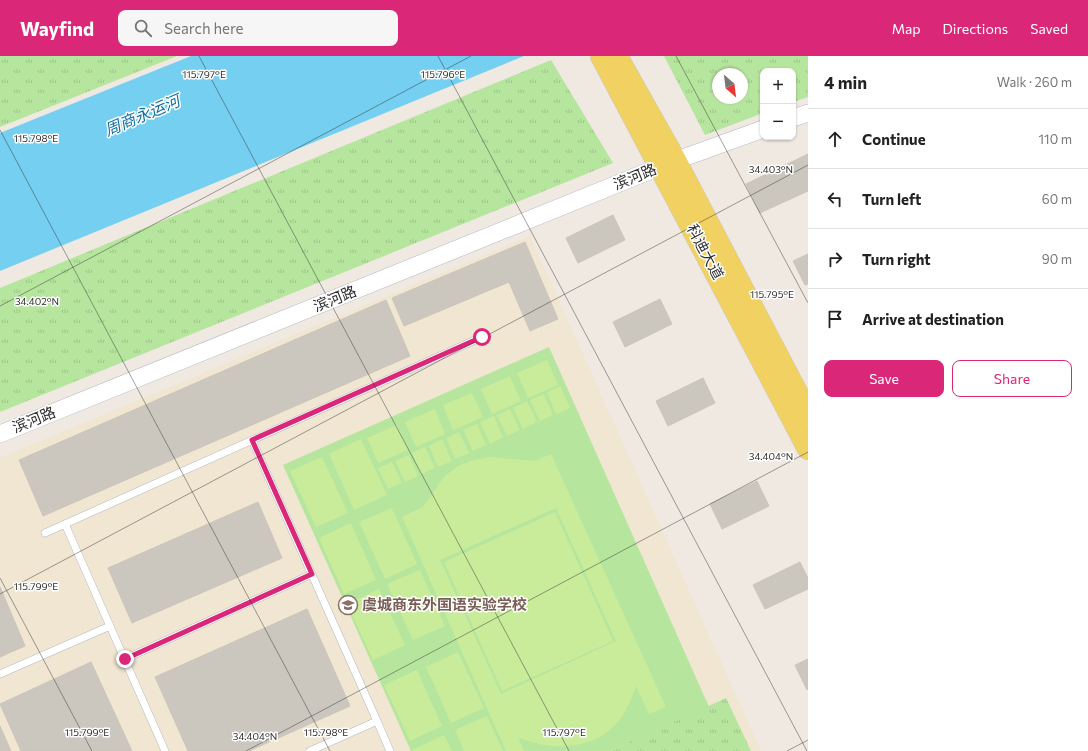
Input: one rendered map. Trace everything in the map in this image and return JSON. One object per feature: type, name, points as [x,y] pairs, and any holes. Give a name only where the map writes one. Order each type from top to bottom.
[{"type":"main road","name":"科迪大道","points":[[601,56],[668,163],[808,413]]},
{"type":"main road","name":"科迪大道","points":[[617,56],[808,449]]},
{"type":"street","points":[[796,117],[808,113]]},
{"type":"street","name":"滨河路","points":[[0,434],[668,163],[760,130]]},
{"type":"lane","points":[[45,533],[482,337]]},
{"type":"lane","points":[[252,440],[390,751]]},
{"type":"lane","points":[[65,524],[165,751]]},
{"type":"lane","points":[[125,659],[312,574]]},
{"type":"lane","points":[[0,674],[110,626]]},
{"type":"lane","points":[[310,751],[377,722]]},
{"type":"shaded area","name":"虞城商东外国语实验学校","points":[[530,236],[761,751],[0,751],[0,458]]},
{"type":"green space","points":[[0,56],[177,56],[0,127]]},
{"type":"green space","points":[[664,56],[808,56],[808,97],[796,101],[796,68],[760,68],[760,114],[705,135]]},
{"type":"green space","points":[[551,60],[613,163],[0,412],[0,288]]},
{"type":"green space","points":[[549,347],[709,707],[610,751],[411,751],[283,465]]},
{"type":"green space","points":[[547,360],[558,385],[528,398],[517,373]]},
{"type":"green space","points":[[510,376],[521,401],[492,414],[481,389]]},
{"type":"green space","points":[[560,386],[570,408],[556,414],[547,393]]},
{"type":"green space","points":[[472,393],[483,417],[453,430],[443,405]]},
{"type":"green space","points":[[544,394],[553,415],[540,421],[530,400]]},
{"type":"green space","points":[[527,401],[537,422],[523,429],[513,408]]},
{"type":"green space","points":[[435,409],[445,434],[416,447],[405,422]]},
{"type":"green space","points":[[510,409],[520,430],[507,436],[497,415]]},
{"type":"green space","points":[[494,416],[503,437],[490,444],[480,422]]},
{"type":"green space","points":[[477,424],[486,445],[473,451],[463,430]]},
{"type":"green space","points":[[397,425],[408,450],[378,463],[367,438]]},
{"type":"green space","points":[[459,432],[469,453],[455,459],[446,438]]},
{"type":"green space","points":[[361,439],[387,495],[354,510],[329,454]]},
{"type":"green space","points":[[442,439],[452,461],[438,467],[429,446]]},
{"type":"green space","points":[[425,447],[435,468],[421,474],[412,453]]},
{"type":"green space","points":[[551,454],[666,707],[649,714],[636,686],[627,708],[618,722],[604,734],[593,740],[582,744],[557,746],[544,745],[521,738],[519,740],[524,751],[506,751],[402,517],[423,507],[444,477],[458,466],[474,460],[492,457],[535,461]],"holes":[[[556,508],[616,641],[501,694],[440,560]]]},
{"type":"green space","points":[[409,455],[418,476],[405,482],[395,461]]},
{"type":"green space","points":[[322,457],[348,513],[316,527],[290,471]]},
{"type":"green space","points":[[392,462],[402,483],[388,489],[378,468]]},
{"type":"green space","points":[[392,508],[417,564],[385,579],[359,522]]},
{"type":"green space","points":[[555,512],[613,641],[502,691],[444,562]]},
{"type":"green space","points":[[351,523],[376,580],[344,594],[319,538]]},
{"type":"green space","points":[[420,570],[445,626],[413,640],[387,584]]},
{"type":"green space","points":[[379,589],[405,645],[373,660],[347,604]]},
{"type":"green space","points":[[458,652],[484,708],[451,723],[426,667]]},
{"type":"green space","points":[[417,670],[442,726],[410,741],[384,685]]},
{"type":"green space","points":[[726,698],[751,751],[610,751]]},
{"type":"green space","points":[[487,716],[503,751],[464,751],[455,730]]},
{"type":"green space","points":[[444,735],[452,751],[412,750]]},
{"type":"water","name":"周商永运河","points":[[191,56],[524,56],[0,271],[0,133]]},
{"type":"building","points":[[808,154],[808,191],[760,213],[746,184]]},
{"type":"building","points":[[613,215],[625,240],[578,263],[566,238]]},
{"type":"building","points":[[525,242],[558,319],[530,331],[509,282],[404,326],[392,298]]},
{"type":"building","points":[[808,254],[808,284],[805,285],[793,261]]},
{"type":"building","points":[[660,299],[672,324],[625,347],[613,322]]},
{"type":"building","points":[[386,300],[410,356],[43,516],[19,460]]},
{"type":"building","points":[[703,378],[715,403],[668,426],[656,401]]},
{"type":"building","points":[[757,481],[769,506],[722,529],[710,504]]},
{"type":"building","points":[[258,502],[282,558],[132,623],[108,568]]},
{"type":"building","points":[[800,562],[808,578],[808,589],[765,609],[753,585]]},
{"type":"building","points":[[0,587],[25,646],[0,657]]},
{"type":"building","points":[[307,609],[350,706],[249,751],[188,751],[155,677]]},
{"type":"building","points":[[808,659],[808,689],[807,690],[795,665]]},
{"type":"building","points":[[91,662],[132,751],[21,751],[0,704]]},
{"type":"building","points":[[0,726],[11,751],[0,751]]},
{"type":"place","name":"虞城商东外国语实验学校","points":[[348,605]]},
{"type":"route","points":[[125,659],[312,574],[252,440],[482,337]]}]
